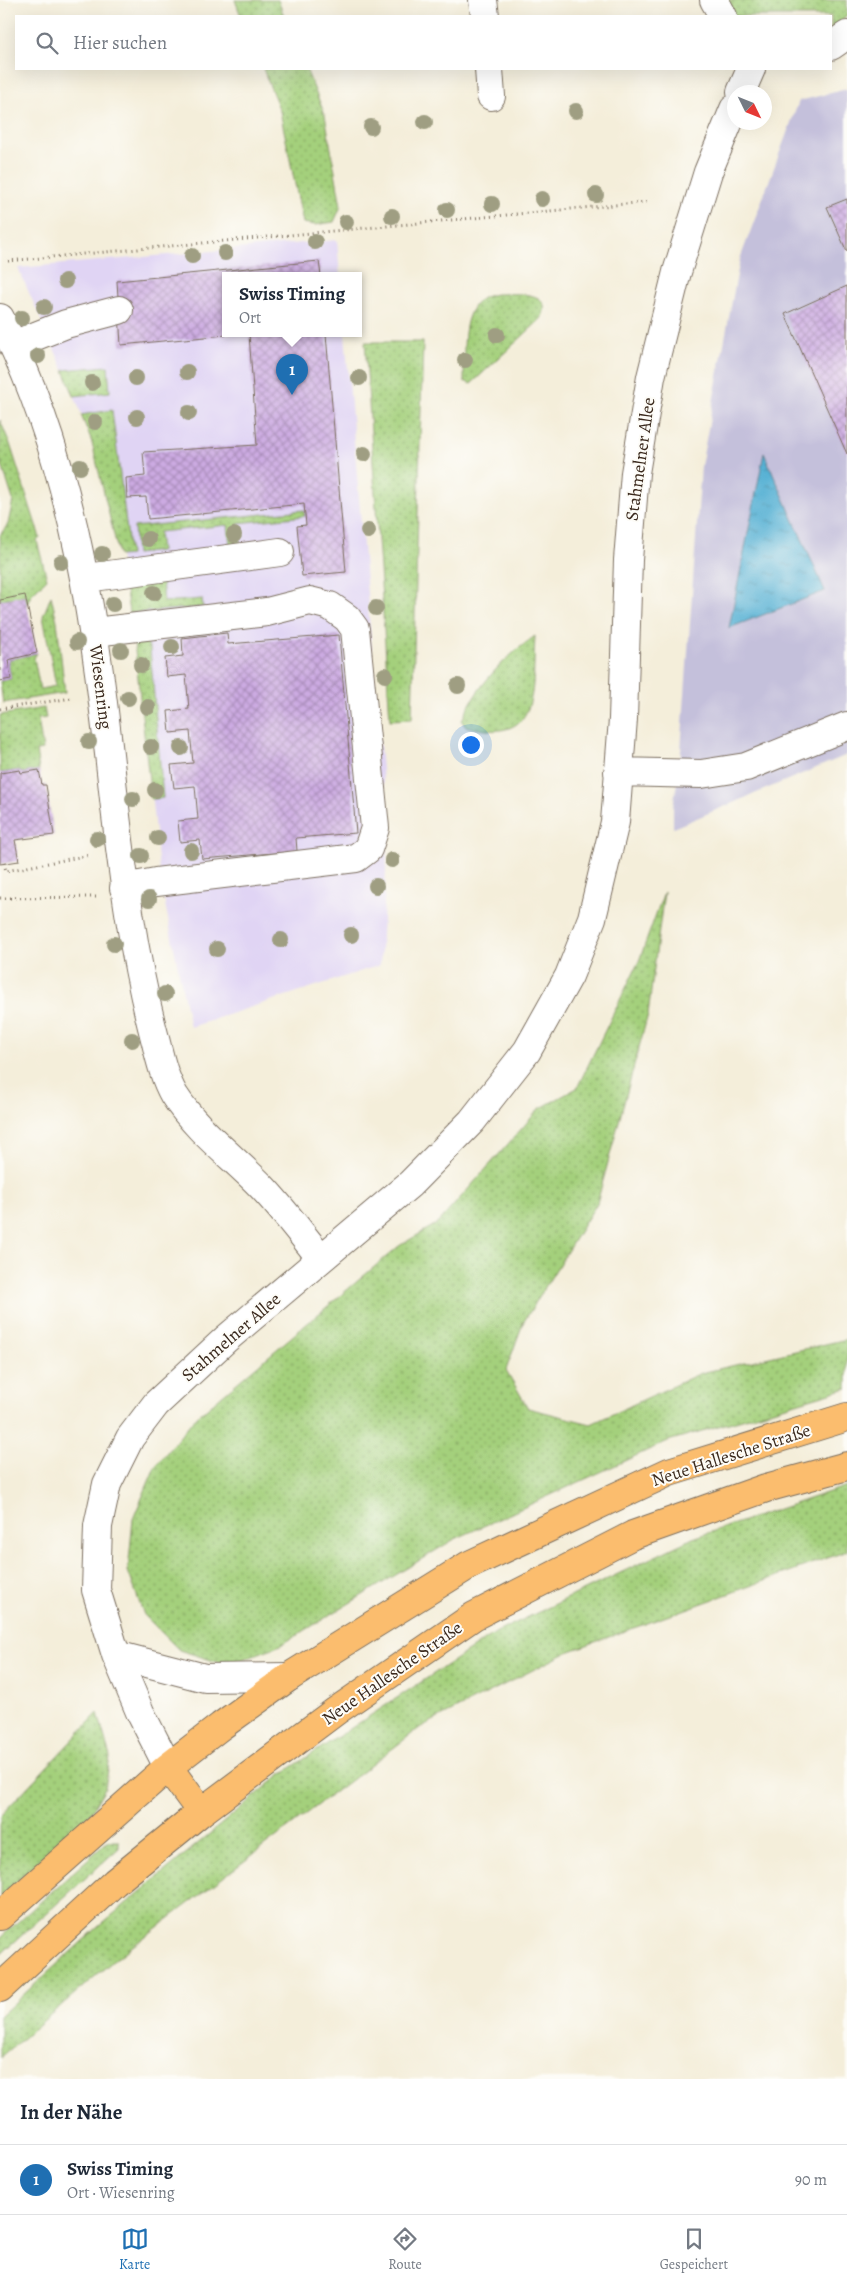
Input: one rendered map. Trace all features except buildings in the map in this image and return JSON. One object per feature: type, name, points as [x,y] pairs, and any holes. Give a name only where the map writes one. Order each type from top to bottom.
[{"type":"main road","name":"Neue Hallesche Straße","points":[[0,1916],[168,1767],[289,1677],[469,1565],[669,1472],[847,1417]]},
{"type":"main road","name":"Neue Hallesche Straße","points":[[0,1988],[115,1882],[200,1812],[336,1710],[474,1616],[633,1535],[766,1488],[847,1466]]},
{"type":"main road","name":"Stahmelner Allee","points":[[168,1767],[200,1812]]},
{"type":"street","points":[[483,0],[485,15]]},
{"type":"street","points":[[714,0],[722,15]]},
{"type":"street","points":[[832,45],[847,35]]},
{"type":"street","points":[[489,70],[491,96]]},
{"type":"street","points":[[744,85],[751,70]]},
{"type":"street","name":"Stahmelner Allee","points":[[168,1767],[140,1712],[116,1655],[96,1590],[98,1526],[107,1484],[130,1438],[163,1397],[226,1339],[410,1184],[472,1121],[527,1051],[569,976],[592,918],[615,822],[623,719],[628,550],[635,473],[651,377],[677,272],[708,172],[727,126]]},
{"type":"street","points":[[13,345],[66,324],[119,310]]},
{"type":"street","name":"Wiesenring","points":[[0,318],[13,345],[40,413],[64,484],[86,578],[125,892],[146,1004],[162,1067],[174,1094],[196,1124],[263,1188],[321,1258]]},
{"type":"street","points":[[86,578],[280,552]]},
{"type":"street","points":[[94,632],[267,612],[310,601],[330,606],[346,618],[355,629],[375,828],[368,849],[356,858],[125,892]]},
{"type":"street","points":[[618,772],[702,774],[746,767],[847,726]]},
{"type":"street","points":[[116,1655],[205,1678],[289,1677]]},
{"type":"path","points":[[8,261],[647,202]]},
{"type":"path","points":[[0,709],[75,698]]},
{"type":"path","points":[[4,864],[6,871],[90,855]]},
{"type":"path","points":[[0,898],[125,892]]},
{"type":"shaded area","points":[[847,89],[847,755],[673,828],[673,806],[680,765],[701,466],[740,259],[799,101]]},
{"type":"shaded area","points":[[337,240],[340,272],[222,272],[222,337],[345,337],[388,840],[380,965],[190,1027],[160,879],[138,667],[124,574],[110,511],[91,439],[69,382],[18,268]]},
{"type":"green space","points":[[235,0],[278,0],[284,15],[241,15]]},
{"type":"green space","points":[[725,0],[847,0],[847,15],[832,29],[832,15],[734,15]]},
{"type":"green space","points":[[263,70],[306,70],[325,115],[341,206],[334,222],[315,225],[303,223],[280,111]]},
{"type":"green space","points":[[496,294],[531,295],[543,302],[544,309],[541,319],[471,384],[464,381],[466,325],[474,306],[483,298]]},
{"type":"green space","points":[[365,342],[423,342],[412,719],[390,720]]},
{"type":"green space","points":[[108,366],[110,392],[74,396],[64,370]]},
{"type":"green space","points":[[112,410],[130,555],[119,556],[91,439],[81,415]]},
{"type":"green space","points":[[0,420],[10,444],[40,538],[37,541],[47,579],[31,595],[27,605],[25,595],[0,600],[0,535],[8,524],[13,500],[0,459]]},
{"type":"green space","points":[[304,510],[305,516],[238,523],[240,545],[230,546],[228,525],[159,532],[161,551],[136,554],[134,527]]},
{"type":"green space","points":[[162,581],[164,602],[202,599],[203,607],[129,613],[125,584]]},
{"type":"green space","points":[[51,596],[57,621],[65,693],[3,703],[0,681],[11,679],[8,660],[37,653],[34,658],[40,689],[56,686],[43,616]]},
{"type":"green space","points":[[535,636],[532,694],[528,709],[520,721],[508,728],[490,730],[465,726],[462,721],[483,685],[502,663]]},
{"type":"green space","points":[[145,639],[150,649],[163,798],[151,799],[134,641]]},
{"type":"green space","points":[[44,708],[46,718],[38,719],[43,750],[36,751],[39,770],[21,773],[20,770],[0,773],[0,715]]},
{"type":"green space","points":[[664,892],[648,1014],[597,1203],[523,1323],[506,1370],[528,1408],[591,1424],[701,1373],[847,1339],[847,1388],[668,1441],[453,1540],[281,1645],[227,1665],[179,1650],[144,1615],[128,1571],[133,1519],[155,1467],[193,1420],[399,1246],[438,1223],[539,1109],[577,1088],[639,961]]},
{"type":"green space","points":[[847,1486],[847,1551],[570,1651],[421,1727],[113,1961],[0,2058],[0,2016],[98,1927],[280,1775],[497,1632],[693,1538]]},
{"type":"green space","points":[[98,1713],[110,1757],[105,1788],[90,1814],[0,1897],[0,1816]]},
{"type":"green space","points":[[108,1841],[119,1841],[119,1848],[0,1955],[0,1938]]},
{"type":"water","points":[[764,453],[825,591],[729,628]]},
{"type":"place","name":"Swiss Timing","points":[[292,395]]}]
